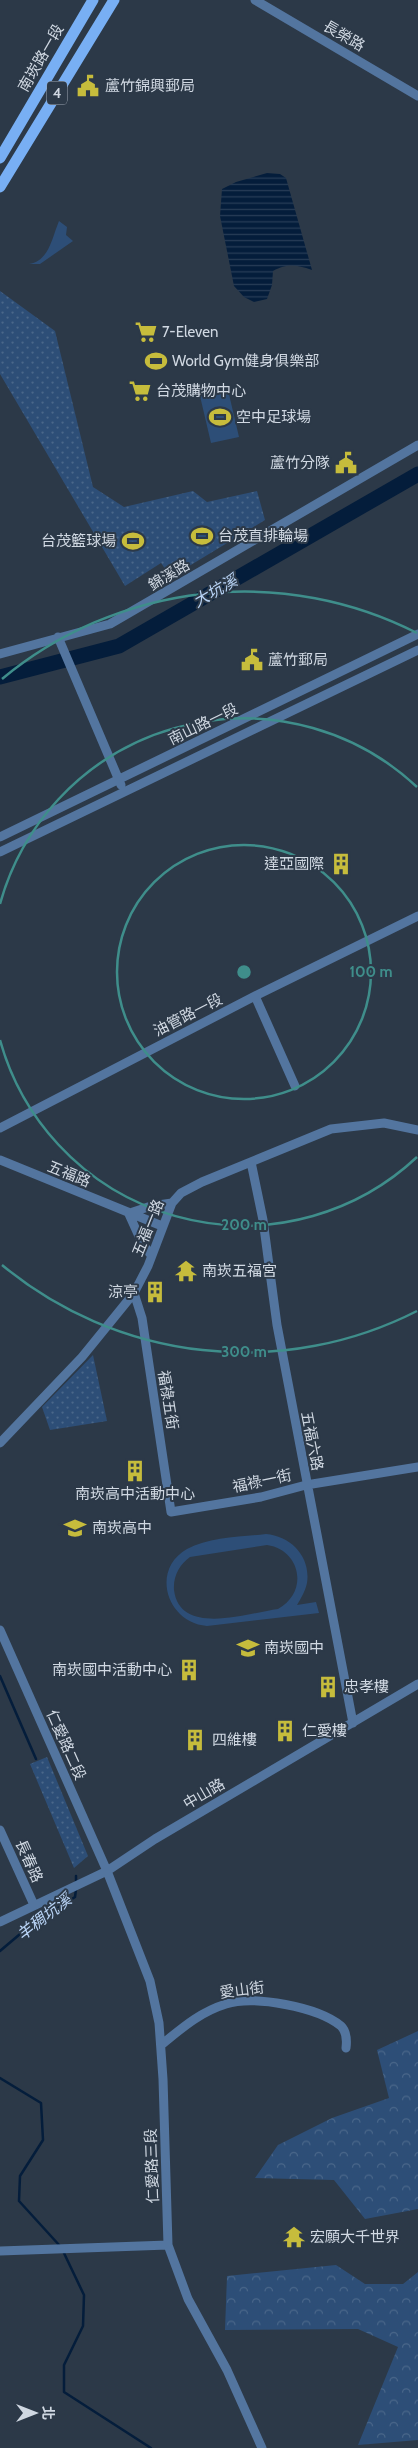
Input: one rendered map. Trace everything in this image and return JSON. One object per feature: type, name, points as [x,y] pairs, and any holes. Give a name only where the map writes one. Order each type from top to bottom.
[{"type":"main road","name":"南崁路一段","points":[[0,158],[93,0]]},
{"type":"main road","name":"南崁路一段","points":[[0,187],[114,0]]},
{"type":"street","name":"長榮路","points":[[255,0],[418,96]]},
{"type":"street","name":"錦溪路","points":[[0,654],[110,624],[126,616],[418,445]]},
{"type":"street","name":"南山路一段","points":[[0,836],[418,634]]},
{"type":"street","points":[[58,637],[124,792]]},
{"type":"street","name":"南山路一段","points":[[0,852],[418,650]]},
{"type":"street","points":[[296,693],[302,706]]},
{"type":"street","name":"油管路一段","points":[[0,1128],[254,996],[418,916]]},
{"type":"street","points":[[254,996],[294,1086]]},
{"type":"street","name":"五福一路","points":[[0,1443],[82,1357],[134,1293],[172,1203],[181,1193],[202,1182],[331,1129],[384,1123],[418,1130]]},
{"type":"street","name":"五福路","points":[[0,1160],[162,1226]]},
{"type":"street","name":"五福六路","points":[[251,1162],[263,1220],[277,1326],[353,1723]]},
{"type":"street","points":[[151,1255],[142,1243],[129,1213],[151,1206],[172,1203]]},
{"type":"street","name":"福祿五街","points":[[134,1293],[142,1318],[171,1512]]},
{"type":"street","name":"福祿一街","points":[[171,1512],[261,1497],[306,1485],[418,1467]]},
{"type":"street","name":"仁愛路二段","points":[[0,1630],[107,1871]]},
{"type":"street","name":"中山路","points":[[0,1922],[34,1904],[107,1871],[155,1839],[418,1684]]},
{"type":"street","name":"長春路","points":[[0,1830],[34,1904]]},
{"type":"street","name":"仁愛路三段","points":[[107,1871],[150,1981],[161,2044],[168,2245],[188,2300],[227,2370],[262,2448]]},
{"type":"street","name":"愛山街","points":[[161,2044],[204,2011],[229,2003],[273,2000],[324,2017],[342,2027],[347,2036],[346,2048]]},
{"type":"street","points":[[0,2251],[168,2245]]},
{"type":"green space","points":[[59,221],[67,227],[66,235],[73,241],[40,264],[29,264],[36,262],[45,254]]},
{"type":"green space","points":[[0,291],[55,331],[93,487],[124,507],[193,491],[207,502],[257,491],[265,520],[171,577],[161,563],[125,586],[0,374]]},
{"type":"green space","name":"空中足球場","points":[[228,390],[239,437],[211,443],[200,396]]},
{"type":"green space","points":[[93,1355],[107,1421],[50,1430],[42,1407]]},
{"type":"green space","points":[[266,1534],[284,1539],[302,1557],[306,1565],[307,1583],[297,1605],[316,1602],[319,1613],[207,1626],[193,1623],[182,1616],[173,1606],[168,1594],[169,1569],[176,1558],[187,1549],[205,1542],[226,1538]],"holes":[[[267,1545],[279,1548],[294,1563],[297,1572],[297,1583],[294,1593],[288,1602],[278,1609],[217,1619],[202,1618],[189,1613],[179,1604],[174,1590],[176,1575],[183,1563],[190,1557]]]},
{"type":"green space","points":[[47,1757],[88,1856],[74,1868],[30,1764]]},
{"type":"green space","points":[[418,2031],[418,2209],[365,2219],[334,2180],[255,2178],[278,2145],[332,2118],[389,2098],[377,2050]]},
{"type":"green space","points":[[336,2265],[365,2284],[403,2284],[418,2272],[418,2440],[358,2445],[398,2347],[358,2329],[225,2330],[227,2276]]},
{"type":"shaded area","points":[[267,173],[280,174],[286,178],[312,270],[292,266],[273,271],[272,285],[267,299],[254,302],[244,297],[234,286],[220,216],[222,189],[236,182]]},
{"type":"waterway","name":"大坑溪","points":[[0,677],[119,646],[418,474]]},
{"type":"waterway","name":"羊稠坑溪","points":[[0,1676],[36,1759]]},
{"type":"waterway","name":"羊稠坑溪","points":[[76,1876],[76,1883]]},
{"type":"waterway","name":"羊稠坑溪","points":[[0,1951],[26,1929],[75,1897],[76,1889]]},
{"type":"waterway","name":"羊稠坑溪","points":[[0,2078],[41,2103],[43,2140],[20,2176],[19,2201],[60,2246]]},
{"type":"waterway","name":"羊稠坑溪","points":[[63,2251],[84,2295],[83,2326],[64,2365],[64,2392],[151,2448]]},
{"type":"place","name":"蘆竹錦興郵局","points":[[88,86]]},
{"type":"place","name":"7-Eleven","points":[[146,332]]},
{"type":"place","name":"World Gym健身俱樂部","points":[[156,361]]},
{"type":"place","name":"台茂購物中心","points":[[140,391]]},
{"type":"place","name":"空中足球場","points":[[220,417]]},
{"type":"place","name":"蘆竹分隊","points":[[346,463]]},
{"type":"place","name":"台茂直排輪場","points":[[202,536]]},
{"type":"place","name":"台茂籃球場","points":[[133,541]]},
{"type":"place","name":"蘆竹郵局","points":[[252,660]]},
{"type":"place","name":"達亞國際","points":[[341,864]]},
{"type":"place","name":"南崁五福宮","points":[[186,1271]]},
{"type":"place","name":"涼亭","points":[[155,1292]]},
{"type":"place","name":"南崁高中活動中心","points":[[135,1471]]},
{"type":"place","name":"南崁高中","points":[[75,1528]]},
{"type":"place","name":"南崁國中","points":[[248,1648]]},
{"type":"place","name":"南崁國中活動中心","points":[[189,1670]]},
{"type":"place","name":"忠孝樓","points":[[328,1687]]},
{"type":"place","name":"仁愛樓","points":[[285,1731]]},
{"type":"place","name":"四維樓","points":[[195,1740]]},
{"type":"place","name":"宏願大千世界","points":[[294,2237]]}]
